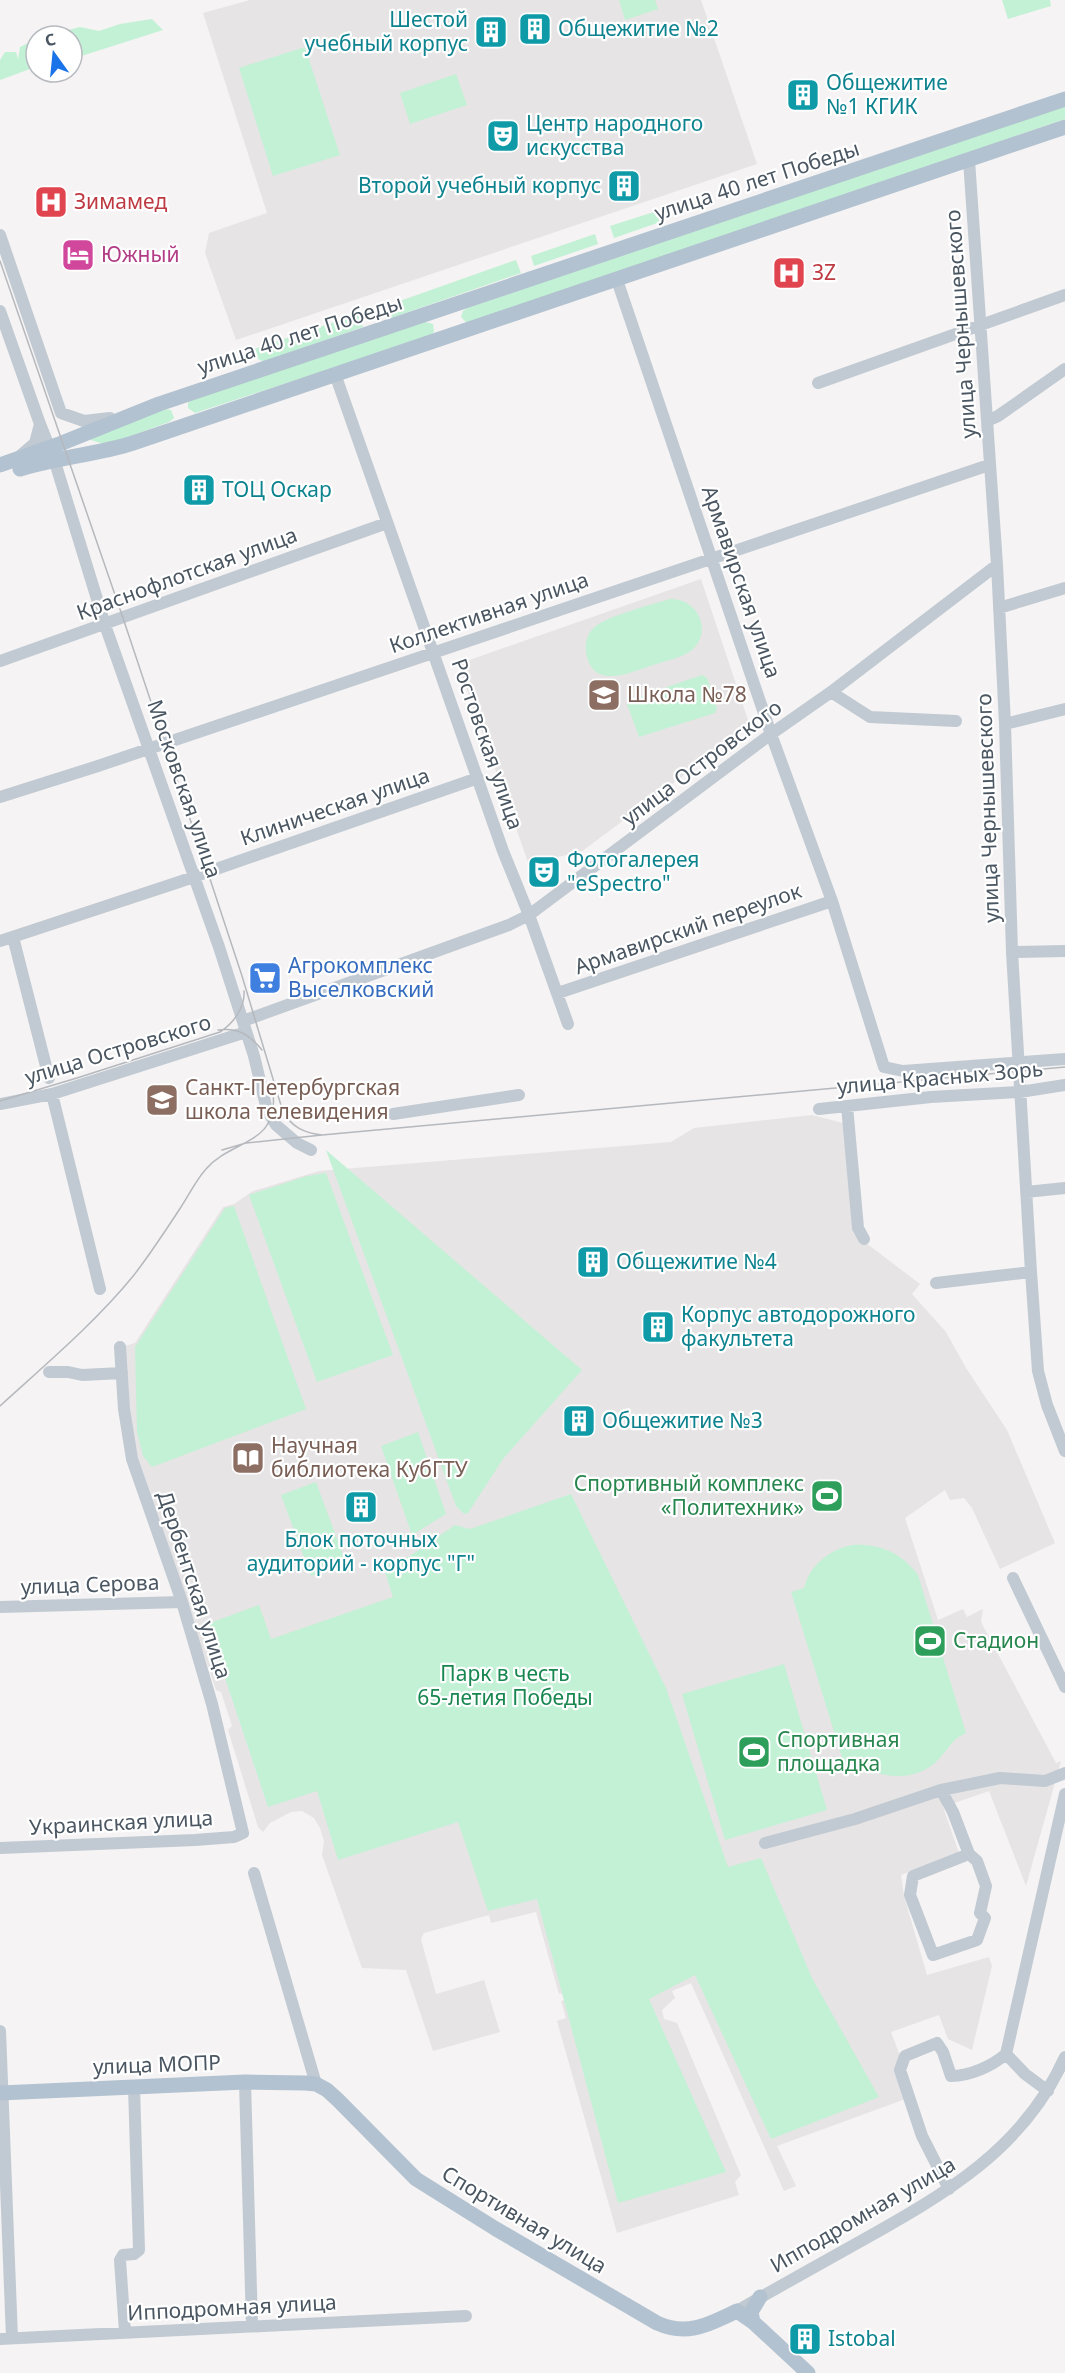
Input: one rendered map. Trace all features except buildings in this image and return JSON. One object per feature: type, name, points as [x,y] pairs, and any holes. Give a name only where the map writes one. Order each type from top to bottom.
[{"type":"main road","name":"улица 40 лет Победы","points":[[0,476],[132,413],[1065,99]]},
{"type":"main road","name":"улица 40 лет Победы","points":[[4,464],[52,453],[110,450],[1065,127]]},
{"type":"main road","points":[[463,303],[454,315],[454,321],[463,328],[472,328]]},
{"type":"main road","name":"улица 40 лет Победы","points":[[422,317],[437,320],[440,324],[441,330],[431,342]]},
{"type":"main road","name":"улица 40 лет Победы","points":[[191,393],[184,404],[185,412],[191,418],[200,419]]},
{"type":"main road","name":"улица МОПР","points":[[1,2093],[245,2082],[316,2084]]},
{"type":"main road","name":"Спортивная улица","points":[[316,2084],[338,2100],[404,2168],[448,2200],[657,2323],[669,2329],[682,2331],[709,2323],[737,2310]]},
{"type":"main road","points":[[758,2301],[751,2314],[753,2326],[808,2373]]},
{"type":"main road","points":[[737,2310],[799,2373]]},
{"type":"main road","points":[[709,2323],[753,2326]]},
{"type":"street","name":"улица Чернышевского","points":[[969,160],[997,566],[1005,724],[1012,952],[1038,1371],[1047,1405],[1065,1451]]},
{"type":"street","points":[[0,235],[61,413],[76,420],[94,422],[132,413]]},
{"type":"street","name":"Армавирская улица","points":[[617,280],[771,734],[831,901],[884,1066],[903,1071],[1018,1063]]},
{"type":"street","points":[[818,382],[1065,295]]},
{"type":"street","name":"Московская улица","points":[[0,311],[52,453],[105,624],[245,1027],[267,1110],[276,1125],[297,1143],[311,1150]]},
{"type":"street","points":[[987,421],[1064,371]]},
{"type":"street","name":"Ростовская улица","points":[[335,374],[517,889],[529,915],[568,1024]]},
{"type":"street","points":[[4,464],[35,443],[40,424]]},
{"type":"street","name":"Коллективная улица","points":[[0,797],[149,749],[989,465]]},
{"type":"street","name":"Краснофлотская улица","points":[[0,661],[387,523]]},
{"type":"street","name":"улица Островского","points":[[0,1104],[52,1094],[245,1027],[509,925],[529,915],[997,566]]},
{"type":"street","points":[[999,608],[1065,588]]},
{"type":"street","points":[[831,692],[870,717],[956,722]]},
{"type":"street","points":[[1005,724],[1065,708]]},
{"type":"street","name":"Клиническая улица","points":[[0,941],[194,877],[478,778]]},
{"type":"street","name":"Армавирский переулок","points":[[558,993],[831,901]]},
{"type":"street","points":[[13,937],[49,1078]]},
{"type":"street","points":[[1012,952],[1065,951]]},
{"type":"street","points":[[1018,1063],[1065,1059]]},
{"type":"street","name":"улица Красных Зорь","points":[[819,1109],[931,1097],[1020,1092],[1065,1085]]},
{"type":"street","points":[[52,1094],[100,1289]]},
{"type":"street","points":[[393,1114],[519,1095]]},
{"type":"street","points":[[847,1106],[858,1228],[864,1239]]},
{"type":"street","points":[[1026,1192],[1065,1188]]},
{"type":"street","points":[[936,1283],[1031,1272]]},
{"type":"street","name":"Дербентская улица","points":[[120,1347],[124,1409],[132,1459],[182,1602],[212,1704],[243,1833]]},
{"type":"street","points":[[49,1372],[68,1372],[82,1376],[122,1373]]},
{"type":"street","points":[[1013,1578],[1065,1687]]},
{"type":"street","name":"улица Серова","points":[[0,1607],[182,1602]]},
{"type":"street","points":[[765,1843],[855,1819],[941,1790],[1000,1778],[1044,1781],[1065,1773]]},
{"type":"street","points":[[941,1790],[953,1812],[969,1854],[977,1861],[986,1886],[980,1913],[985,1918],[977,1940],[933,1955],[909,1895],[913,1876],[969,1854]]},
{"type":"street","points":[[949,2189],[922,2136],[900,2070],[905,2056],[937,2043],[943,2052],[951,2076],[961,2076],[996,2062],[1006,2054],[1065,1794]]},
{"type":"street","name":"Украинская улица","points":[[0,1848],[195,1840],[234,1837],[243,1833]]},
{"type":"street","points":[[254,1873],[316,2084]]},
{"type":"street","points":[[0,2031],[6,2339]]},
{"type":"street","points":[[1006,2054],[1025,2074],[1048,2091]]},
{"type":"street","name":"Ипподромная улица","points":[[737,2310],[758,2301],[931,2202],[980,2168],[1017,2130],[1048,2091],[1065,2057]]},
{"type":"street","points":[[245,2082],[252,2325]]},
{"type":"street","points":[[125,2332],[120,2260],[123,2255],[134,2254],[139,2250],[134,2087]]},
{"type":"street","name":"Ипподромная улица","points":[[6,2339],[466,2316]]},
{"type":"shaded area","points":[[250,0],[701,0],[757,164],[236,340],[205,253],[209,233],[267,213],[203,13]]},
{"type":"shaded area","name":"Школа №78","points":[[701,579],[750,726],[577,855],[528,862],[458,664]]},
{"type":"shaded area","points":[[812,1115],[843,1123],[854,1234],[920,1284],[912,1294],[946,1332],[966,1368],[1007,1430],[1055,1543],[1000,1569],[972,1508],[964,1498],[950,1500],[945,1490],[905,1518],[938,1620],[963,1609],[967,1617],[983,1609],[981,1622],[1056,1763],[1061,1761],[1026,1886],[989,1791],[943,1807],[959,1853],[901,1875],[904,1896],[927,1975],[989,1957],[992,1966],[972,2050],[948,2039],[939,2015],[891,2032],[899,2053],[899,2069],[911,2097],[777,2146],[796,2186],[784,2191],[691,1983],[672,1991],[675,1998],[662,2010],[664,2019],[677,2023],[741,2175],[735,2182],[739,2195],[617,2233],[557,2021],[566,2018],[561,2001],[564,2000],[562,1993],[559,1994],[536,1912],[491,1923],[489,1915],[424,1933],[421,1939],[436,1994],[484,1980],[500,2032],[433,2051],[406,1970],[362,1968],[322,1855],[324,1841],[314,1818],[302,1811],[291,1812],[270,1823],[263,1832],[258,1827],[228,1730],[232,1726],[221,1692],[216,1690],[135,1455],[122,1347],[135,1343],[223,1207],[234,1204],[253,1191],[319,1171],[671,1142],[694,1128]]},
{"type":"green space","points":[[619,0],[655,0],[658,9],[625,20]]},
{"type":"green space","points":[[1002,0],[1050,0],[1051,6],[1008,19]]},
{"type":"green space","points":[[152,19],[163,30],[84,55],[84,28],[99,31],[120,24]]},
{"type":"green space","points":[[24,45],[24,71],[0,80],[0,60],[5,52],[16,52],[18,59],[20,47]]},
{"type":"green space","points":[[305,47],[340,155],[273,176],[239,68]]},
{"type":"green space","points":[[456,74],[467,105],[410,124],[400,93]]},
{"type":"green space","points":[[1065,104],[1065,119],[471,323],[461,317],[467,308]]},
{"type":"green space","points":[[657,211],[660,222],[614,238],[610,226]]},
{"type":"green space","points":[[595,234],[598,244],[534,266],[531,256]]},
{"type":"green space","points":[[516,260],[521,273],[391,318],[388,312],[382,314],[380,308]]},
{"type":"green space","points":[[358,314],[363,327],[264,362],[258,359],[254,349]]},
{"type":"green space","points":[[425,322],[433,324],[434,332],[430,336],[195,413],[188,408],[188,403],[192,399]]},
{"type":"green space","points":[[165,409],[171,410],[174,418],[169,422],[112,443],[103,444],[91,440],[92,435]]},
{"type":"green space","points":[[670,599],[688,604],[699,617],[702,625],[701,634],[692,650],[673,659],[623,675],[603,675],[595,671],[589,663],[586,651],[588,637],[593,628],[620,614]]},
{"type":"green space","points":[[702,675],[707,678],[717,709],[715,713],[639,737],[627,704],[629,700]]},
{"type":"green space","points":[[326,1150],[582,1370],[503,1459],[468,1513],[464,1514],[456,1506]]},
{"type":"green space","points":[[326,1173],[393,1355],[317,1382],[249,1195],[307,1176]]},
{"type":"green space","points":[[234,1206],[306,1409],[152,1467],[143,1456],[137,1432],[135,1347],[225,1208]]},
{"type":"green space","points":[[418,1432],[446,1514],[412,1535],[381,1446]]},
{"type":"green space","points":[[316,1482],[346,1563],[311,1576],[281,1495]]},
{"type":"green space","name":"Парк в честь 65-летия Победы","points":[[571,1494],[666,1688],[728,1867],[761,1858],[812,1978],[879,2097],[771,2139],[695,1975],[649,1999],[726,2172],[618,2203],[537,1899],[488,1911],[458,1822],[338,1860],[317,1791],[268,1807],[207,1624],[259,1605],[271,1639],[393,1597],[383,1566],[410,1556],[455,1525],[470,1529]]},
{"type":"green space","points":[[852,1545],[871,1546],[889,1551],[905,1561],[918,1575],[966,1733],[954,1741],[929,1767],[908,1775],[885,1775],[852,1762],[844,1764],[791,1592],[804,1588],[811,1572],[828,1555]]},
{"type":"green space","name":"Спортивная площадка","points":[[784,1664],[827,1810],[725,1840],[682,1694]]},
{"type":"tram line","points":[[0,261],[212,885],[283,1112],[290,1122],[299,1128],[322,1135]]},
{"type":"tram line","points":[[0,1101],[220,1032],[238,1014],[243,1003],[244,991]]},
{"type":"tram line","points":[[218,1030],[225,1029],[243,1033],[262,1050]]},
{"type":"tram line","points":[[222,1150],[246,1143],[322,1135],[1065,1067]]},
{"type":"tram line","points":[[0,1406],[70,1343],[119,1293],[152,1250],[206,1169],[217,1159],[252,1139],[269,1123],[273,1110],[273,1093]]},
{"type":"place","name":"Общежитие №2","points":[[535,29]]},
{"type":"place","name":"Шестой учебный корпус","points":[[491,32]]},
{"type":"place","name":"Общежитие №1 КГИК","points":[[803,95]]},
{"type":"place","name":"Центр народного искусства","points":[[503,136]]},
{"type":"place","name":"Второй учебный корпус","points":[[624,186]]},
{"type":"place","name":"Зимамед","points":[[51,202]]},
{"type":"place","name":"Южный","points":[[78,255]]},
{"type":"place","name":"3Z","points":[[789,273]]},
{"type":"place","name":"ТОЦ Оскар","points":[[199,490]]},
{"type":"place","name":"Школа №78","points":[[604,695]]},
{"type":"place","name":"Фотогалерея \"eSpectro\"","points":[[544,872]]},
{"type":"place","name":"Агрокомплекс Выселковский","points":[[265,978]]},
{"type":"place","name":"Санкт-Петербургская школа телевидения","points":[[162,1100]]},
{"type":"place","name":"Общежитие №4","points":[[593,1262]]},
{"type":"place","name":"Корпус автодорожного факультета","points":[[658,1327]]},
{"type":"place","name":"Общежитие №3","points":[[579,1421]]},
{"type":"place","name":"Научная библиотека КубГТУ","points":[[248,1458]]},
{"type":"place","name":"Спортивный комплекс «Политехник»","points":[[827,1496]]},
{"type":"place","name":"Блок поточных аудиторий - корпус \"Г\"","points":[[361,1507]]},
{"type":"place","name":"Стадион","points":[[930,1641]]},
{"type":"place","name":"Спортивная площадка","points":[[754,1752]]},
{"type":"place","name":"Istobal","points":[[805,2339]]}]
